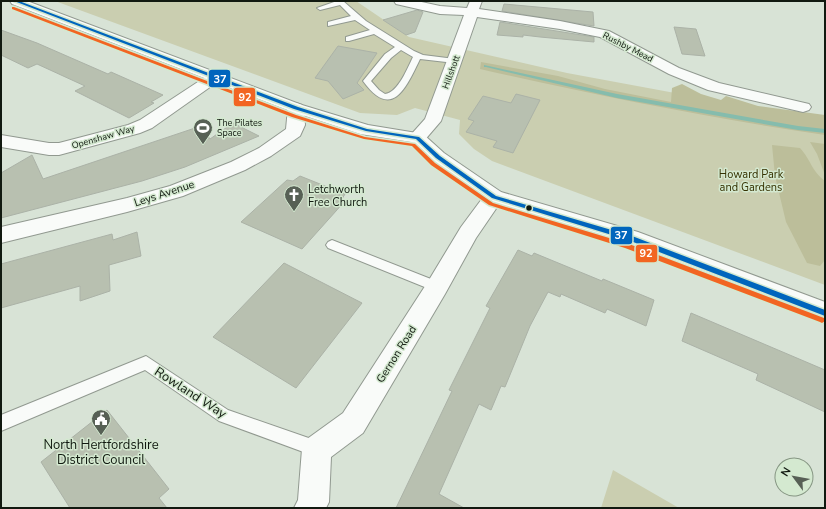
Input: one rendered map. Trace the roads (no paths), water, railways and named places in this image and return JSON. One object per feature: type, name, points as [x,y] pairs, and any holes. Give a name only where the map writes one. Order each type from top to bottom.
[{"type":"street","points":[[16,1],[296,108],[366,130],[417,138],[438,157],[494,197],[531,206],[630,238],[825,313]]},
{"type":"street","name":"Rushby Mead","points":[[400,1],[440,10],[474,7],[604,34],[674,71],[714,87],[803,107]]},
{"type":"street","name":"Hillshott","points":[[417,138],[433,121],[474,7]]},
{"type":"street","name":"Openshaw Way","points":[[1,141],[49,149],[59,149],[126,131],[146,124],[215,77]]},
{"type":"street","name":"Leys Avenue","points":[[1,235],[176,191],[238,166],[265,152],[294,132],[296,125],[296,108]]},
{"type":"street","name":"Gernon Road","points":[[317,449],[353,423],[437,287],[468,233],[494,197]]},
{"type":"street","points":[[310,508],[313,502],[317,449]]},
{"type":"lane","points":[[320,8],[340,2],[376,31],[417,56],[455,61]]},
{"type":"lane","points":[[331,24],[357,17]]},
{"type":"lane","points":[[349,39],[376,31]]},
{"type":"lane","points":[[400,47],[388,56],[367,81],[374,92],[384,97],[393,96],[399,91],[417,56]]},
{"type":"lane","points":[[332,245],[437,287]]},
{"type":"lane","name":"Rowland Way","points":[[1,423],[146,363],[224,416],[317,449]]},
{"type":"waterway","points":[[486,66],[617,96],[798,128],[825,131]]},
{"type":"place","name":"The Pilates Space","points":[[203,145]]},
{"type":"place","name":"Letchworth Free Church","points":[[294,212]]},
{"type":"place","name":"North Hertfordshire District Council","points":[[101,436]]},
{"type":"park label","name":"Howard Park and Gardens","points":[[751,180]]}]
